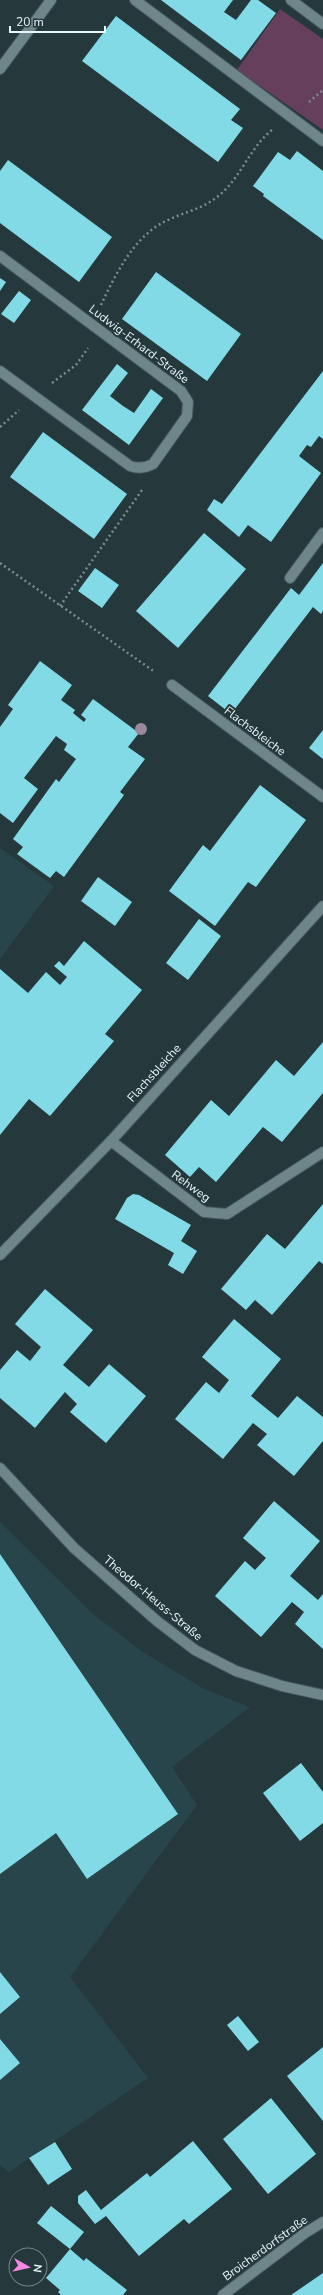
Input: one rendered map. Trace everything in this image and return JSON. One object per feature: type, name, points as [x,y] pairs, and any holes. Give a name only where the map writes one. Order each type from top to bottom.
[{"type":"street","points":[[0,69],[51,0]]},
{"type":"street","points":[[134,0],[323,141]]},
{"type":"street","points":[[291,0],[323,24]]},
{"type":"street","name":"Ludwig-Erhard-Straße","points":[[0,256],[182,391],[186,396],[188,409],[187,416],[153,464]]},
{"type":"street","points":[[0,371],[33,397],[130,466],[142,468],[153,464]]},
{"type":"street","points":[[290,578],[323,533]]},
{"type":"street","name":"Flachsbleiche","points":[[172,684],[323,797]]},
{"type":"street","name":"Flachsbleiche","points":[[0,1255],[111,1141],[323,906]]},
{"type":"street","name":"Rehweg","points":[[111,1141],[204,1212],[227,1214],[323,1152]]},
{"type":"street","name":"Theodor-Heuss-Straße","points":[[0,1468],[74,1548],[157,1621],[195,1650],[236,1672],[282,1686],[323,1695]]},
{"type":"street","name":"Broicherdorfstraße","points":[[223,2295],[305,2233],[323,2222]]},
{"type":"path","points":[[0,427],[33,397],[76,365],[88,349],[101,304],[130,252],[144,236],[162,223],[197,209],[217,198],[233,181],[251,151],[265,135],[323,90]]},
{"type":"path","points":[[60,606],[138,496],[153,464]]},
{"type":"path","points":[[0,563],[172,684]]},
{"type":"shaded area","points":[[280,9],[323,39],[323,130],[237,70]]},
{"type":"shaded area","points":[[0,848],[54,886],[0,959]]},
{"type":"shaded area","points":[[0,1522],[93,1614],[143,1652],[204,1689],[250,1707],[172,1767],[197,1805],[70,1977],[148,2078],[9,2172],[0,2165]]},
{"type":"building","points":[[161,0],[233,0],[224,12],[236,20],[251,0],[258,0],[276,13],[241,60]]},
{"type":"building","points":[[116,16],[240,109],[231,120],[243,128],[218,162],[82,61]]},
{"type":"building","points":[[297,151],[323,171],[323,240],[263,196],[264,194],[253,186],[278,152],[290,160]]},
{"type":"building","points":[[8,160],[112,237],[79,282],[0,223],[0,171]]},
{"type":"building","points":[[156,272],[241,334],[207,381],[122,319]]},
{"type":"building","points":[[0,278],[6,282],[0,291]]},
{"type":"building","points":[[19,291],[31,300],[14,323],[1,314]]},
{"type":"building","points":[[117,364],[128,373],[110,396],[123,406],[134,413],[151,389],[163,398],[129,445],[82,410]]},
{"type":"building","points":[[323,371],[323,439],[319,436],[311,447],[307,445],[299,456],[321,473],[271,542],[248,525],[239,537],[207,510],[214,499],[222,504]]},
{"type":"building","points":[[43,432],[127,494],[94,539],[10,477]]},
{"type":"building","points":[[204,533],[246,569],[178,648],[136,611]]},
{"type":"building","points":[[323,563],[323,611],[321,614],[313,607],[231,714],[208,696],[291,588],[299,595]]},
{"type":"building","points":[[95,568],[119,585],[102,608],[78,591]]},
{"type":"building","points":[[40,661],[72,685],[61,700],[75,710],[73,713],[84,722],[86,719],[81,715],[93,699],[139,733],[128,747],[145,759],[120,792],[124,795],[64,877],[56,871],[50,878],[17,854],[23,847],[13,839],[56,779],[59,782],[76,759],[64,750],[67,744],[56,736],[24,778],[38,789],[13,823],[0,813],[0,727],[13,709],[8,705]]},
{"type":"building","points":[[323,730],[323,759],[309,748]]},
{"type":"building","points":[[260,785],[306,820],[256,887],[248,882],[215,926],[169,891],[203,845],[210,851]]},
{"type":"building","points":[[98,877],[132,902],[115,926],[81,901]]},
{"type":"building","points":[[199,919],[221,936],[188,980],[166,963]]},
{"type":"building","points":[[84,941],[142,990],[105,1034],[114,1041],[50,1116],[29,1099],[0,1135],[0,969],[28,993],[46,972],[60,985],[67,977],[54,966],[59,961],[64,966]]},
{"type":"building","points":[[323,1042],[323,1093],[282,1142],[263,1127],[216,1182],[199,1167],[190,1177],[165,1155],[211,1100],[229,1116],[276,1060],[294,1076]]},
{"type":"building","points":[[133,1194],[139,1195],[191,1225],[181,1241],[197,1251],[183,1274],[168,1265],[174,1253],[115,1219],[127,1198]]},
{"type":"building","points":[[323,1204],[323,1264],[319,1261],[272,1315],[255,1300],[246,1310],[221,1289],[267,1234],[285,1249]]},
{"type":"building","points":[[45,1289],[93,1330],[63,1365],[89,1387],[109,1364],[146,1396],[106,1443],[70,1412],[77,1404],[65,1392],[35,1428],[0,1398],[0,1370],[17,1350],[30,1361],[41,1347],[15,1324]]},
{"type":"building","points":[[234,1319],[281,1359],[251,1396],[278,1418],[297,1396],[323,1417],[323,1441],[294,1476],[257,1445],[267,1434],[253,1423],[223,1459],[175,1419],[206,1382],[219,1393],[229,1380],[202,1357]]},
{"type":"building","points":[[274,1501],[320,1541],[290,1576],[318,1600],[323,1594],[323,1649],[295,1624],[304,1612],[292,1602],[261,1637],[215,1596],[245,1561],[255,1570],[266,1558],[243,1538]]},
{"type":"building","points":[[0,1554],[178,1814],[87,1879],[56,1833],[0,1874]]},
{"type":"building","points":[[301,1763],[323,1792],[323,1823],[300,1841],[263,1793]]},
{"type":"building","points":[[0,1972],[20,1997],[0,2014]]},
{"type":"building","points":[[238,2016],[259,2042],[248,2051],[227,2025]]},
{"type":"building","points":[[0,2039],[20,2063],[0,2080]]},
{"type":"building","points":[[323,2047],[323,2121],[287,2076]]},
{"type":"building","points":[[271,2098],[316,2154],[268,2194],[223,2139]]},
{"type":"building","points":[[193,2141],[232,2189],[189,2224],[184,2219],[139,2256],[106,2216],[95,2224],[78,2203],[78,2196],[86,2190],[101,2210],[147,2173],[150,2177]]},
{"type":"building","points":[[55,2142],[72,2169],[48,2185],[29,2158]]},
{"type":"building","points":[[51,2206],[84,2232],[70,2249],[37,2223]]},
{"type":"building","points":[[70,2249],[84,2261],[86,2258],[127,2290],[123,2295],[61,2295],[58,2292],[60,2290],[48,2280],[48,2276]]},
{"type":"building","points":[[323,2273],[323,2295],[291,2295]]}]
